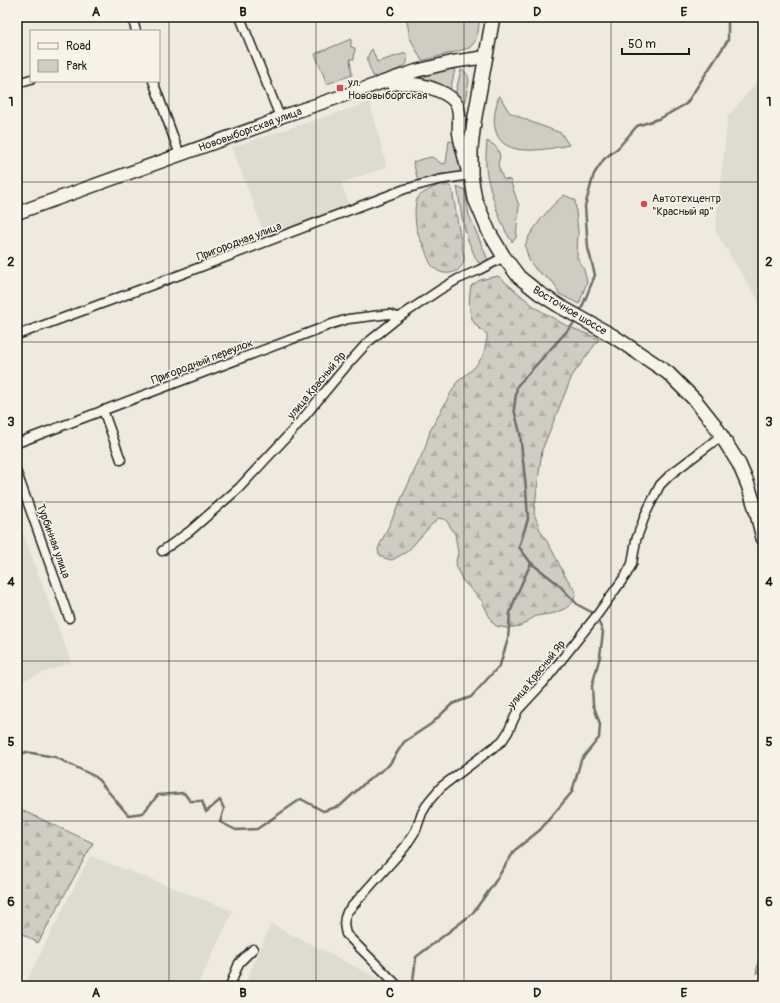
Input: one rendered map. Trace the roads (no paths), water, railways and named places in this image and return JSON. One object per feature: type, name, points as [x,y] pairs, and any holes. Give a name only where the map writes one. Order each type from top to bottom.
[{"type":"main road","name":"Восточное шоссе","points":[[494,17],[474,122],[470,175],[476,199],[489,232],[504,257],[519,277],[539,293],[594,325],[668,373],[706,412],[739,464],[748,485],[763,538]]},
{"type":"street","points":[[132,17],[136,30]]},
{"type":"street","points":[[240,17],[280,117]]},
{"type":"street","name":"Нововыборгская улица","points":[[17,213],[266,124],[280,117],[416,71],[452,62],[486,57]]},
{"type":"street","points":[[17,83],[30,79]]},
{"type":"street","points":[[153,82],[180,155]]},
{"type":"street","points":[[371,87],[402,83],[414,84],[442,92],[452,99],[457,105],[460,142],[470,175]]},
{"type":"street","name":"Пригородная улица","points":[[17,335],[405,189],[438,180],[470,175]]},
{"type":"street","name":"улица Красный Яр","points":[[162,551],[190,531],[239,488],[294,429],[367,343],[398,318],[441,289],[458,279],[504,257]]},
{"type":"street","name":"Пригородный переулок","points":[[17,443],[348,318],[389,314],[398,318]]},
{"type":"street","points":[[103,410],[120,460]]},
{"type":"street","name":"улица Красный Яр","points":[[398,986],[346,934],[344,920],[347,912],[405,847],[416,830],[422,813],[429,801],[441,788],[502,741],[508,732],[518,710],[597,615],[626,575],[632,564],[636,540],[646,513],[660,485],[671,474],[722,436]]},
{"type":"street","name":"Турбинная улица","points":[[17,473],[69,618]]},
{"type":"street","points":[[230,986],[239,963],[252,949]]},
{"type":"waterway","points":[[580,312],[595,275],[588,248],[585,206],[594,174],[604,159],[618,148],[637,126],[661,118],[686,104],[728,40],[728,22],[725,17]]},
{"type":"waterway","points":[[17,756],[26,752],[55,757],[96,777],[128,815],[143,813],[158,795],[184,793],[190,801],[202,801],[206,812],[220,800],[224,809],[220,822],[236,830],[257,829],[301,799],[323,811],[340,806],[366,782],[389,765],[404,742],[431,724],[452,704],[471,697],[500,665],[508,639],[510,613],[531,563],[519,547],[528,519],[520,433],[514,409],[517,386],[577,320]]},
{"type":"waterway","points":[[416,986],[413,981],[416,957],[472,914],[493,885],[515,850],[540,830],[572,792],[581,760],[599,738],[600,724],[593,704],[592,686],[600,656],[603,632],[595,614],[578,605],[558,584],[531,563]]},
{"type":"place","name":"ул. Нововыборгская","points":[[340,88]]},
{"type":"place","name":"Автотехцентр \"Красный яр\"","points":[[644,204]]}]
